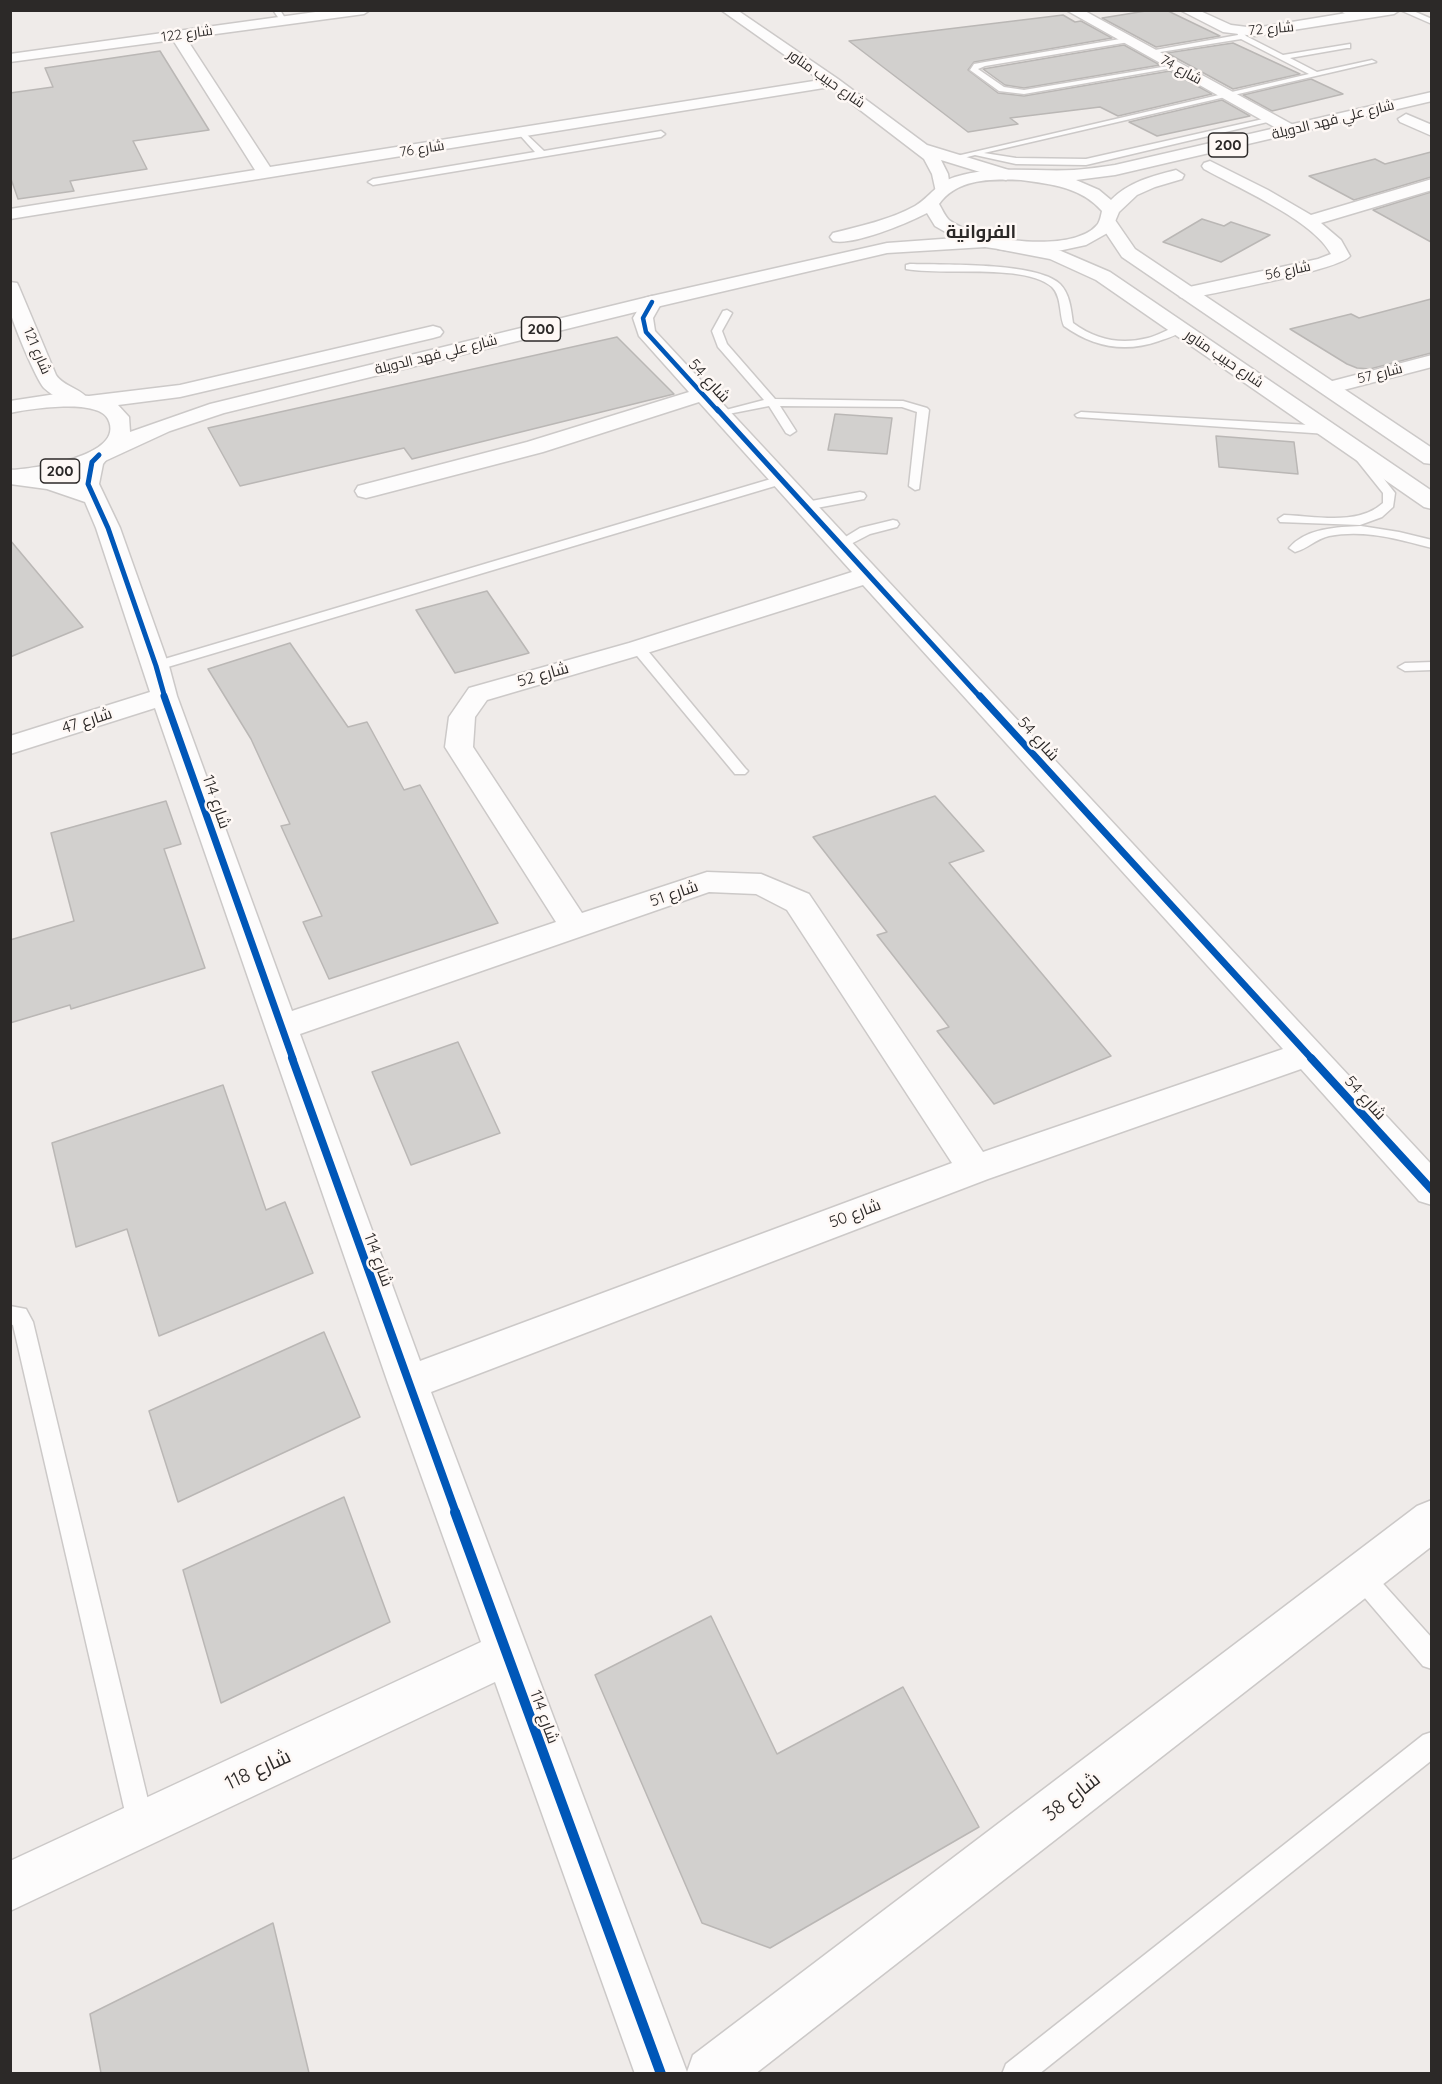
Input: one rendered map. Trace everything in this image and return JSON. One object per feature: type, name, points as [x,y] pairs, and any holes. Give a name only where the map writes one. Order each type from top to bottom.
[{"type":"street","name":"شارع حبيب مناور","points":[[727,10],[833,82],[923,149],[937,165],[942,188]]},
{"type":"street","name":"شارع 74","points":[[1072,10],[1291,130]]},
{"type":"street","name":"شارع 72","points":[[1186,10],[1241,35],[1394,10]]},
{"type":"street","name":"شارع 122","points":[[10,57],[178,36],[281,16],[361,11]]},
{"type":"street","points":[[178,36],[216,99],[266,174]]},
{"type":"street","name":"شارع 76","points":[[10,214],[833,82]]},
{"type":"street","name":"شارع علي فهد الدويلة","points":[[1013,175],[1099,173],[1162,161],[1431,96]]},
{"type":"street","name":"شارع علي فهد الدويلة","points":[[1431,113],[1400,121],[1431,131]]},
{"type":"street","name":"شارع حبيب مناور","points":[[923,149],[1013,175]]},
{"type":"street","points":[[1162,161],[1174,169],[1192,171]]},
{"type":"street","name":"200","points":[[930,204],[932,215],[960,235],[994,244],[1027,247],[1070,244],[1088,239],[1101,232],[1118,201],[1127,194],[1159,179],[1233,161]]},
{"type":"street","name":"شارع 56","points":[[1195,299],[1341,256],[1339,249],[1328,236],[1309,220],[1210,166]]},
{"type":"street","name":"200","points":[[942,188],[970,179],[1013,175],[1047,178],[1080,187],[1104,200],[1110,218]]},
{"type":"street","points":[[1309,220],[1431,184]]},
{"type":"street","points":[[817,242],[895,223],[909,217],[930,204],[942,188]]},
{"type":"street","name":"شارع حبيب مناور","points":[[1110,218],[1128,253],[1431,458]]},
{"type":"street","name":"شارع حبيب مناور","points":[[994,244],[1055,255],[1103,276],[1431,502]]},
{"type":"street","name":"شارع علي فهد الدويلة","points":[[102,453],[162,426],[217,408],[652,302],[886,248],[994,244]]},
{"type":"street","name":"شارع 121","points":[[10,287],[46,375],[52,384],[84,401],[114,413],[120,422],[120,431],[115,441],[102,453]]},
{"type":"street","points":[[1161,317],[1159,311],[1164,305],[1195,299]]},
{"type":"street","name":"شارع 54","points":[[652,302],[643,318],[646,332],[1431,1190]]},
{"type":"street","name":"شارع علي فهد الدويلة","points":[[10,407],[35,401],[84,401],[180,391],[447,329]]},
{"type":"street","name":"شارع 57","points":[[1328,387],[1431,361]]},
{"type":"street","name":"شارع 54","points":[[366,491],[535,447],[703,394]]},
{"type":"street","name":"200","points":[[10,477],[54,473],[78,465],[102,453]]},
{"type":"street","name":"شارع 114","points":[[102,453],[92,462],[88,484],[108,528],[281,1028],[408,1383],[661,2073]]},
{"type":"street","points":[[10,477],[51,483],[93,497]]},
{"type":"street","name":"شارع 52","points":[[575,927],[459,747],[462,717],[478,694],[638,648],[868,575]]},
{"type":"street","name":"شارع 47","points":[[10,745],[160,681]]},
{"type":"street","name":"شارع 51","points":[[281,1028],[707,882],[761,884],[798,902],[975,1169]]},
{"type":"street","name":"شارع 50","points":[[408,1383],[975,1169],[1307,1054]]},
{"type":"street","name":"شارع 38","points":[[712,2073],[1431,1520]]},
{"type":"street","name":"شارع 118","points":[[10,1887],[506,1653]]},
{"type":"lane","points":[[1342,10],[1357,17]]},
{"type":"lane","points":[[1403,10],[1431,22]]},
{"type":"lane","points":[[1148,52],[1241,35],[1317,75]]},
{"type":"lane","points":[[1126,40],[985,64],[976,66],[974,70],[1002,89],[1024,92],[1174,67]]},
{"type":"lane","points":[[1282,57],[1347,46]]},
{"type":"lane","points":[[952,158],[1372,62]]},
{"type":"lane","points":[[970,154],[1016,161],[1086,162],[1272,120]]},
{"type":"lane","points":[[522,133],[542,154]]},
{"type":"lane","points":[[373,182],[661,134]]},
{"type":"lane","points":[[910,267],[1025,273],[1048,279],[1063,296],[1068,324],[1086,337],[1106,343],[1126,345],[1149,343],[1179,329]]},
{"type":"lane","points":[[727,313],[717,331],[722,345],[772,402],[790,431]]},
{"type":"lane","points":[[722,414],[772,402],[903,404],[922,410],[915,486]]},
{"type":"lane","points":[[1080,415],[1327,430]]},
{"type":"lane","points":[[1284,519],[1360,521],[1378,514],[1389,504],[1389,493],[1384,484],[1350,445]]},
{"type":"lane","points":[[160,681],[450,576],[782,480]]},
{"type":"lane","points":[[806,506],[860,496]]},
{"type":"lane","points":[[840,543],[865,531],[892,524]]},
{"type":"lane","points":[[1295,548],[1306,538],[1325,533],[1353,531],[1405,536],[1431,544]]},
{"type":"lane","points":[[638,648],[740,771]]},
{"type":"lane","points":[[1405,667],[1431,666]]},
{"type":"lane","points":[[10,1315],[19,1316],[23,1322],[141,1825]]},
{"type":"lane","points":[[1360,1575],[1431,1657]]},
{"type":"lane","points":[[1016,2073],[1431,1744]]},
{"type":"building","points":[[1166,10],[1220,36],[1156,47],[1102,18]]},
{"type":"building","points":[[1063,15],[1075,22],[1081,21],[1112,38],[974,62],[968,70],[998,93],[1024,96],[1170,71],[1212,94],[1118,116],[1100,107],[1010,118],[1018,124],[968,132],[849,41]]},
{"type":"building","points":[[1233,43],[1300,74],[1233,89],[1167,53]]},
{"type":"building","points":[[1124,45],[1160,65],[1024,88],[1005,85],[983,69]]},
{"type":"building","points":[[160,51],[209,130],[133,141],[147,169],[70,181],[74,191],[18,199],[10,176],[10,93],[53,87],[45,68]]},
{"type":"building","points":[[1311,79],[1343,94],[1272,111],[1243,95]]},
{"type":"building","points":[[1222,100],[1250,116],[1157,136],[1129,122]]},
{"type":"building","points":[[1431,152],[1431,177],[1354,200],[1309,176],[1375,159],[1385,164]]},
{"type":"building","points":[[1431,192],[1431,242],[1373,210]]},
{"type":"building","points":[[1202,219],[1224,226],[1231,222],[1270,235],[1221,262],[1163,242]]},
{"type":"building","points":[[1431,299],[1431,353],[1370,369],[1347,364],[1290,329],[1351,314],[1359,318]]},
{"type":"building","points":[[617,337],[674,394],[412,459],[404,448],[240,486],[208,428]]},
{"type":"building","points":[[835,414],[892,418],[887,454],[828,450]]},
{"type":"building","points":[[1216,436],[1294,442],[1298,474],[1219,467]]},
{"type":"building","points":[[10,540],[83,627],[10,657]]},
{"type":"building","points":[[487,591],[529,653],[455,673],[416,610]]},
{"type":"building","points":[[290,643],[348,727],[367,722],[404,790],[420,785],[498,923],[329,979],[303,922],[322,916],[281,826],[290,824],[251,739],[208,669]]},
{"type":"building","points":[[935,796],[984,851],[949,863],[1111,1056],[994,1104],[937,1031],[949,1027],[877,935],[887,932],[813,837]]},
{"type":"building","points":[[166,801],[181,844],[164,849],[205,968],[71,1009],[70,1005],[10,1023],[10,940],[74,921],[51,833]]},
{"type":"building","points":[[458,1042],[500,1133],[411,1165],[372,1072]]},
{"type":"building","points":[[223,1085],[266,1210],[285,1202],[313,1273],[159,1336],[127,1229],[76,1247],[52,1143]]},
{"type":"building","points":[[324,1332],[360,1417],[178,1502],[149,1411]]},
{"type":"building","points":[[344,1497],[390,1622],[221,1703],[183,1570]]},
{"type":"building","points":[[711,1616],[777,1754],[903,1687],[979,1827],[770,1948],[702,1923],[595,1675]]},
{"type":"building","points":[[273,1923],[309,2073],[101,2073],[90,2014]]},
{"type":"cycle path","points":[[652,302],[643,318],[646,332],[1432,1190]]},
{"type":"cycle path","points":[[99,455],[92,462],[88,484],[108,528],[156,666],[164,696],[408,1383],[661,2074]]},
{"type":"district","name":"الفروانية","points":[[981,233]]}]
